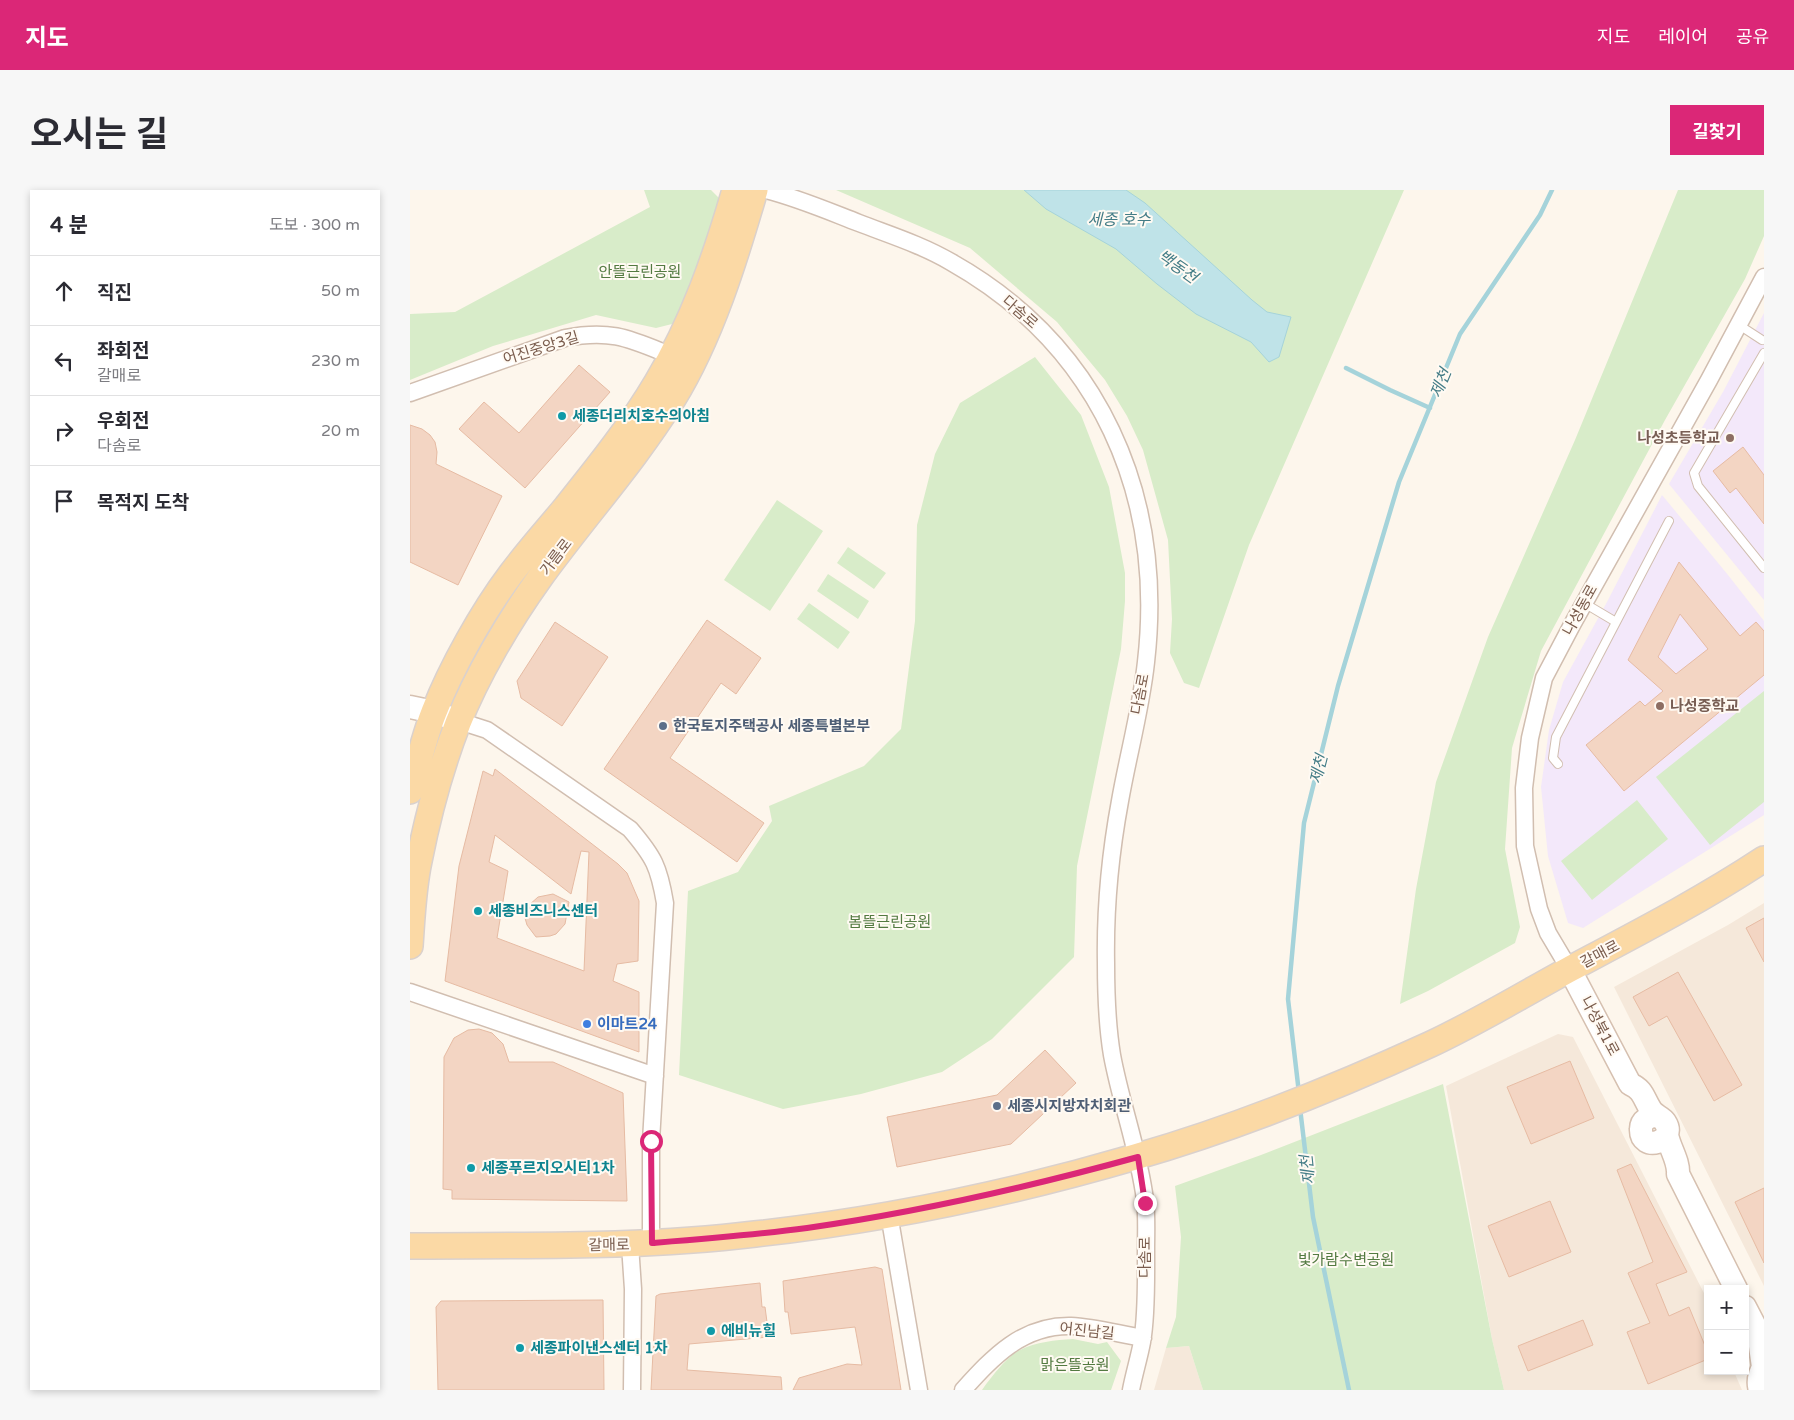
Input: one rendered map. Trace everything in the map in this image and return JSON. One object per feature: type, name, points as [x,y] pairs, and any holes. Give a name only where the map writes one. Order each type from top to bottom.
[{"type":"main road","name":"가름로","points":[[410,791],[422,710],[456,664],[510,574],[567,506],[622,435],[656,384],[692,316],[720,242],[735,190]]},
{"type":"main road","name":"가름로","points":[[410,946],[419,863],[446,754],[459,721],[480,676],[510,623],[539,579],[641,446],[673,399],[686,376],[710,323],[738,249],[755,190]]},
{"type":"main road","name":"갈매로","points":[[410,1246],[641,1244],[809,1228],[889,1214],[1013,1188],[1138,1157],[1281,1108],[1432,1043],[1726,884],[1764,859]]},
{"type":"street","name":"다솜로","points":[[766,190],[791,196],[909,242],[949,260],[1020,309],[1084,381],[1105,416],[1134,490],[1145,539],[1150,585],[1146,664],[1112,848],[1107,904],[1106,976],[1112,1054],[1122,1102],[1138,1157],[1145,1203],[1146,1279],[1143,1338],[1130,1390]]},
{"type":"street","name":"나성동로","points":[[1570,970],[1548,933],[1539,909],[1525,846],[1524,788],[1530,738],[1544,678],[1738,325],[1759,298],[1764,277]]},
{"type":"street","name":"어진중앙3길","points":[[410,393],[578,335],[594,333],[612,334],[628,338],[672,356]]},
{"type":"street","points":[[422,710],[487,730],[630,828],[648,850],[656,866],[665,903],[651,1141],[641,1244],[633,1289],[632,1390]]},
{"type":"street","name":"나성북1로","points":[[1570,970],[1630,1084],[1639,1088],[1652,1111],[1656,1147],[1668,1170],[1678,1174],[1734,1285]]},
{"type":"street","points":[[410,992],[655,1076]]},
{"type":"street","points":[[889,1214],[919,1390]]},
{"type":"street","points":[[1749,1314],[1761,1335],[1764,1367],[1758,1381],[1760,1390]]},
{"type":"street","name":"어진남길","points":[[962,1390],[995,1356],[1010,1344],[1027,1335],[1050,1328],[1071,1326],[1143,1338]]},
{"type":"lane","points":[[1738,325],[1763,339],[1761,348],[1764,352],[1694,473],[1698,486],[1764,568]]},
{"type":"lane","points":[[1558,764],[1553,758],[1556,737],[1669,520]]},
{"type":"lane","points":[[1584,603],[1616,622]]},
{"type":"shaded area","name":"나성초등학교","points":[[1764,313],[1764,600],[1669,484],[1723,392]]},
{"type":"shaded area","name":"나성중학교","points":[[1662,495],[1764,621],[1764,815],[1583,928],[1568,923],[1548,856],[1541,787],[1549,730],[1563,682]]},
{"type":"shaded area","points":[[1764,903],[1764,1286],[1614,987],[1728,925]]},
{"type":"shaded area","points":[[1558,1034],[1573,1037],[1704,1293],[1704,1375],[1735,1375],[1742,1390],[1504,1390],[1492,1339],[1446,1086]]},
{"type":"shaded area","points":[[1189,1346],[1203,1390],[1154,1390],[1166,1348]]},
{"type":"green space","name":"안뜰근린공원","points":[[644,190],[711,190],[722,201],[676,323],[656,328],[596,315],[493,346],[410,380],[410,314],[455,312],[650,207]]},
{"type":"green space","points":[[836,190],[1404,190],[1249,545],[1199,688],[1184,683],[1170,653],[1172,619],[1168,540],[1143,450],[1127,416],[1105,380],[1057,322],[970,248]]},
{"type":"green space","points":[[1678,190],[1764,190],[1764,236],[1745,279],[1665,420],[1541,651],[1512,748],[1505,849],[1520,927],[1515,943],[1428,991],[1400,1004],[1416,889],[1436,782],[1488,637],[1575,440]]},
{"type":"green space","name":"봄뜰근린공원","points":[[1035,357],[1081,415],[1109,487],[1125,573],[1121,649],[1077,866],[1074,957],[992,1039],[942,1072],[861,1094],[783,1109],[679,1075],[688,891],[738,872],[772,821],[769,806],[864,766],[901,729],[915,621],[917,525],[935,454],[960,403]]},
{"type":"green space","points":[[777,500],[823,531],[770,611],[724,580]]},
{"type":"green space","points":[[848,547],[886,573],[874,589],[837,563]]},
{"type":"green space","points":[[828,574],[869,601],[858,619],[817,591]]},
{"type":"green space","points":[[809,603],[850,632],[838,649],[797,619]]},
{"type":"green space","points":[[1764,691],[1764,802],[1710,845],[1656,777]]},
{"type":"green space","points":[[1637,800],[1668,839],[1592,900],[1561,861]]},
{"type":"green space","name":"빛가람수변공원","points":[[1443,1084],[1492,1339],[1504,1390],[1203,1390],[1189,1346],[1166,1348],[1176,1317],[1181,1237],[1175,1186],[1261,1155]]},
{"type":"green space","name":"맑은뜰공원","points":[[1073,1339],[1098,1344],[1107,1342],[1121,1361],[1111,1390],[982,1390],[1004,1362],[1020,1350],[1046,1342]]},
{"type":"water","name":"세종 호수","points":[[1024,190],[1126,190],[1145,203],[1267,312],[1291,317],[1279,357],[1269,362],[1251,342],[1196,314],[1116,249],[1046,209]]},
{"type":"building","name":"세종더리치호수의아침","points":[[579,365],[610,392],[525,488],[459,429],[484,402],[519,433]]},
{"type":"building","points":[[410,425],[422,429],[435,442],[437,452],[436,464],[502,496],[458,585],[410,562]]},
{"type":"building","points":[[1743,447],[1764,475],[1764,524],[1736,488],[1730,493],[1713,471]]},
{"type":"building","points":[[1679,562],[1740,636],[1756,622],[1764,631],[1764,675],[1624,791],[1586,745],[1640,701],[1645,706],[1663,691],[1628,660]],"holes":[[[1680,614],[1708,649],[1676,674],[1658,657]]]},
{"type":"building","name":"한국토지주택공사 세종특별본부","points":[[707,620],[761,658],[736,694],[721,683],[670,758],[764,823],[737,862],[604,769]]},
{"type":"building","points":[[555,622],[608,657],[562,726],[521,698],[517,681]]},
{"type":"building","name":"세종비즈니스센터","points":[[495,769],[627,873],[639,901],[638,961],[617,964],[613,981],[639,992],[639,1052],[445,981],[459,866],[483,771],[493,776]],"holes":[[[495,835],[571,894],[581,851],[589,852],[584,971],[497,938],[508,871],[489,862]]]},
{"type":"building","points":[[553,894],[569,902],[565,924],[556,934],[536,937],[527,925],[525,918],[528,906],[538,897]]},
{"type":"building","points":[[1764,918],[1764,962],[1746,928]]},
{"type":"building","points":[[1678,972],[1742,1085],[1714,1101],[1667,1016],[1649,1026],[1633,997]]},
{"type":"building","points":[[479,1029],[492,1033],[503,1044],[509,1062],[553,1062],[623,1093],[627,1201],[452,1199],[452,1190],[443,1189],[444,1057],[454,1038],[468,1030]]},
{"type":"building","name":"세종시지방자치회관","points":[[1045,1050],[1076,1083],[1011,1144],[897,1167],[887,1117],[997,1095]]},
{"type":"building","points":[[1570,1061],[1594,1118],[1531,1144],[1507,1087]]},
{"type":"building","points":[[1631,1164],[1687,1272],[1656,1284],[1669,1316],[1689,1307],[1704,1343],[1704,1361],[1648,1384],[1627,1332],[1650,1323],[1628,1273],[1653,1262],[1617,1170]]},
{"type":"building","points":[[1764,1188],[1764,1263],[1735,1202]]},
{"type":"building","points":[[1550,1201],[1571,1252],[1509,1277],[1488,1226]]},
{"type":"building","points":[[875,1267],[882,1269],[901,1390],[793,1390],[799,1378],[847,1364],[862,1365],[855,1327],[791,1334],[788,1312],[785,1312],[783,1281]]},
{"type":"building","points":[[760,1283],[762,1307],[765,1307],[769,1337],[689,1344],[687,1370],[781,1377],[782,1390],[651,1390],[656,1296]]},
{"type":"building","name":"세종파이낸스센터 1차","points":[[603,1300],[604,1390],[438,1390],[436,1307],[441,1301]]},
{"type":"building","points":[[1583,1320],[1593,1345],[1528,1371],[1518,1346]]},
{"type":"waterway","name":"제천","points":[[1299,1093],[1288,999],[1304,823],[1338,686],[1399,482],[1460,334],[1540,215],[1552,190]]},
{"type":"waterway","name":"백동천","points":[[1346,368],[1430,408]]},
{"type":"waterway","name":"제천","points":[[1300,1108],[1313,1217],[1349,1390]]},
{"type":"place","name":"세종더리치호수의아침","points":[[562,416]]},
{"type":"place","name":"나성초등학교","points":[[1730,438]]},
{"type":"place","name":"나성중학교","points":[[1660,706]]},
{"type":"place","name":"한국토지주택공사 세종특별본부","points":[[663,726]]},
{"type":"place","name":"세종비즈니스센터","points":[[478,911]]},
{"type":"place","name":"이마트24","points":[[587,1024]]},
{"type":"place","name":"세종시지방자치회관","points":[[997,1106]]},
{"type":"place","name":"세종푸르지오시티1차","points":[[471,1168]]},
{"type":"place","name":"에비뉴힐","points":[[711,1331]]},
{"type":"place","name":"세종파이낸스센터 1차","points":[[520,1348]]},
{"type":"route","points":[[651,1141],[652,1243],[809,1228],[889,1214],[1013,1188],[1138,1157],[1145,1203]]}]
